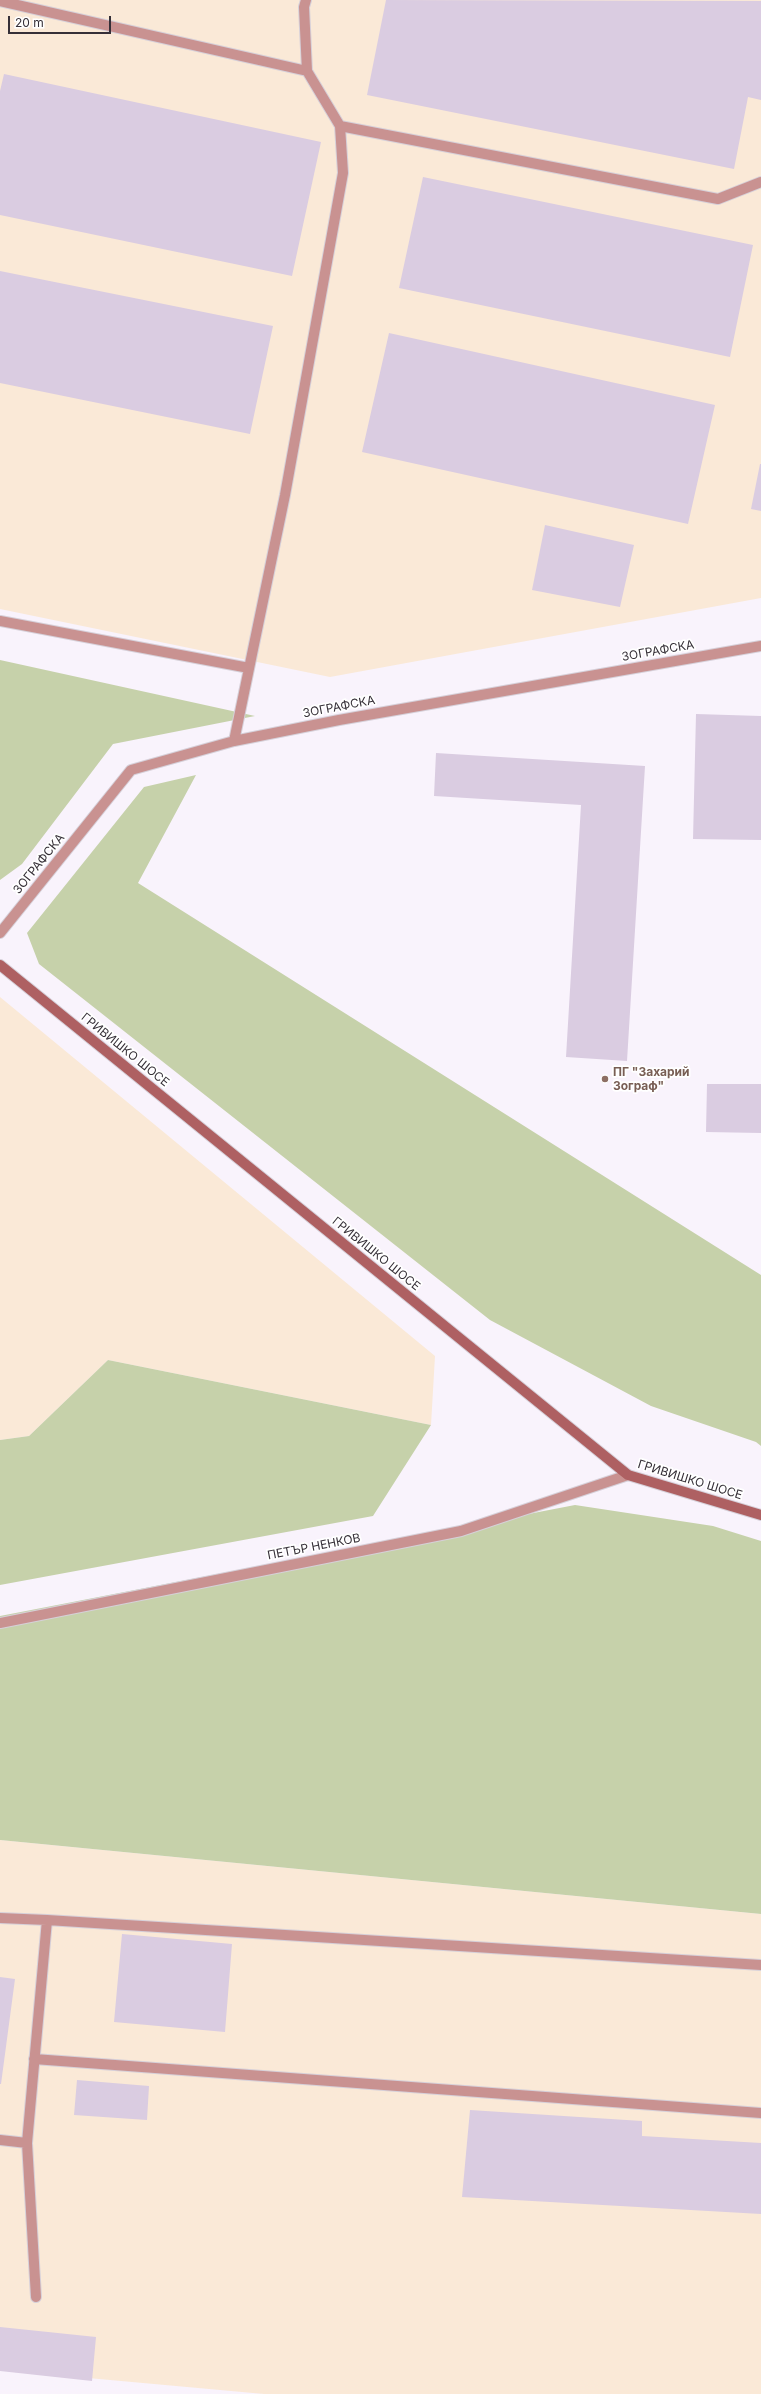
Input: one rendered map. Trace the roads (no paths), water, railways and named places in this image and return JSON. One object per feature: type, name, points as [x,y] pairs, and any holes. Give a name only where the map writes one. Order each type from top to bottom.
[{"type":"street","points":[[0,0],[307,71]]},
{"type":"street","points":[[234,741],[285,495],[342,173],[340,126],[307,71],[304,6],[306,0]]},
{"type":"street","points":[[340,126],[718,199],[761,182]]},
{"type":"street","points":[[0,621],[249,668]]},
{"type":"street","name":"ЗОГРАФСКА","points":[[0,933],[131,770],[234,741],[339,720],[761,646]]},
{"type":"street","name":"ГРИВИШКО ШОСЕ","points":[[0,965],[628,1475],[761,1515]]},
{"type":"street","name":"ПЕТЪР НЕНКОВ","points":[[0,1623],[461,1531],[628,1475]]},
{"type":"street","points":[[0,1918],[761,1965]]},
{"type":"street","points":[[36,2297],[27,2143],[47,1920]]},
{"type":"street","points":[[34,2059],[761,2113]]},
{"type":"street","points":[[0,2140],[27,2143]]},
{"type":"place","name":"ПГ \"Захарий Зограф\"","points":[[605,1079]]}]
